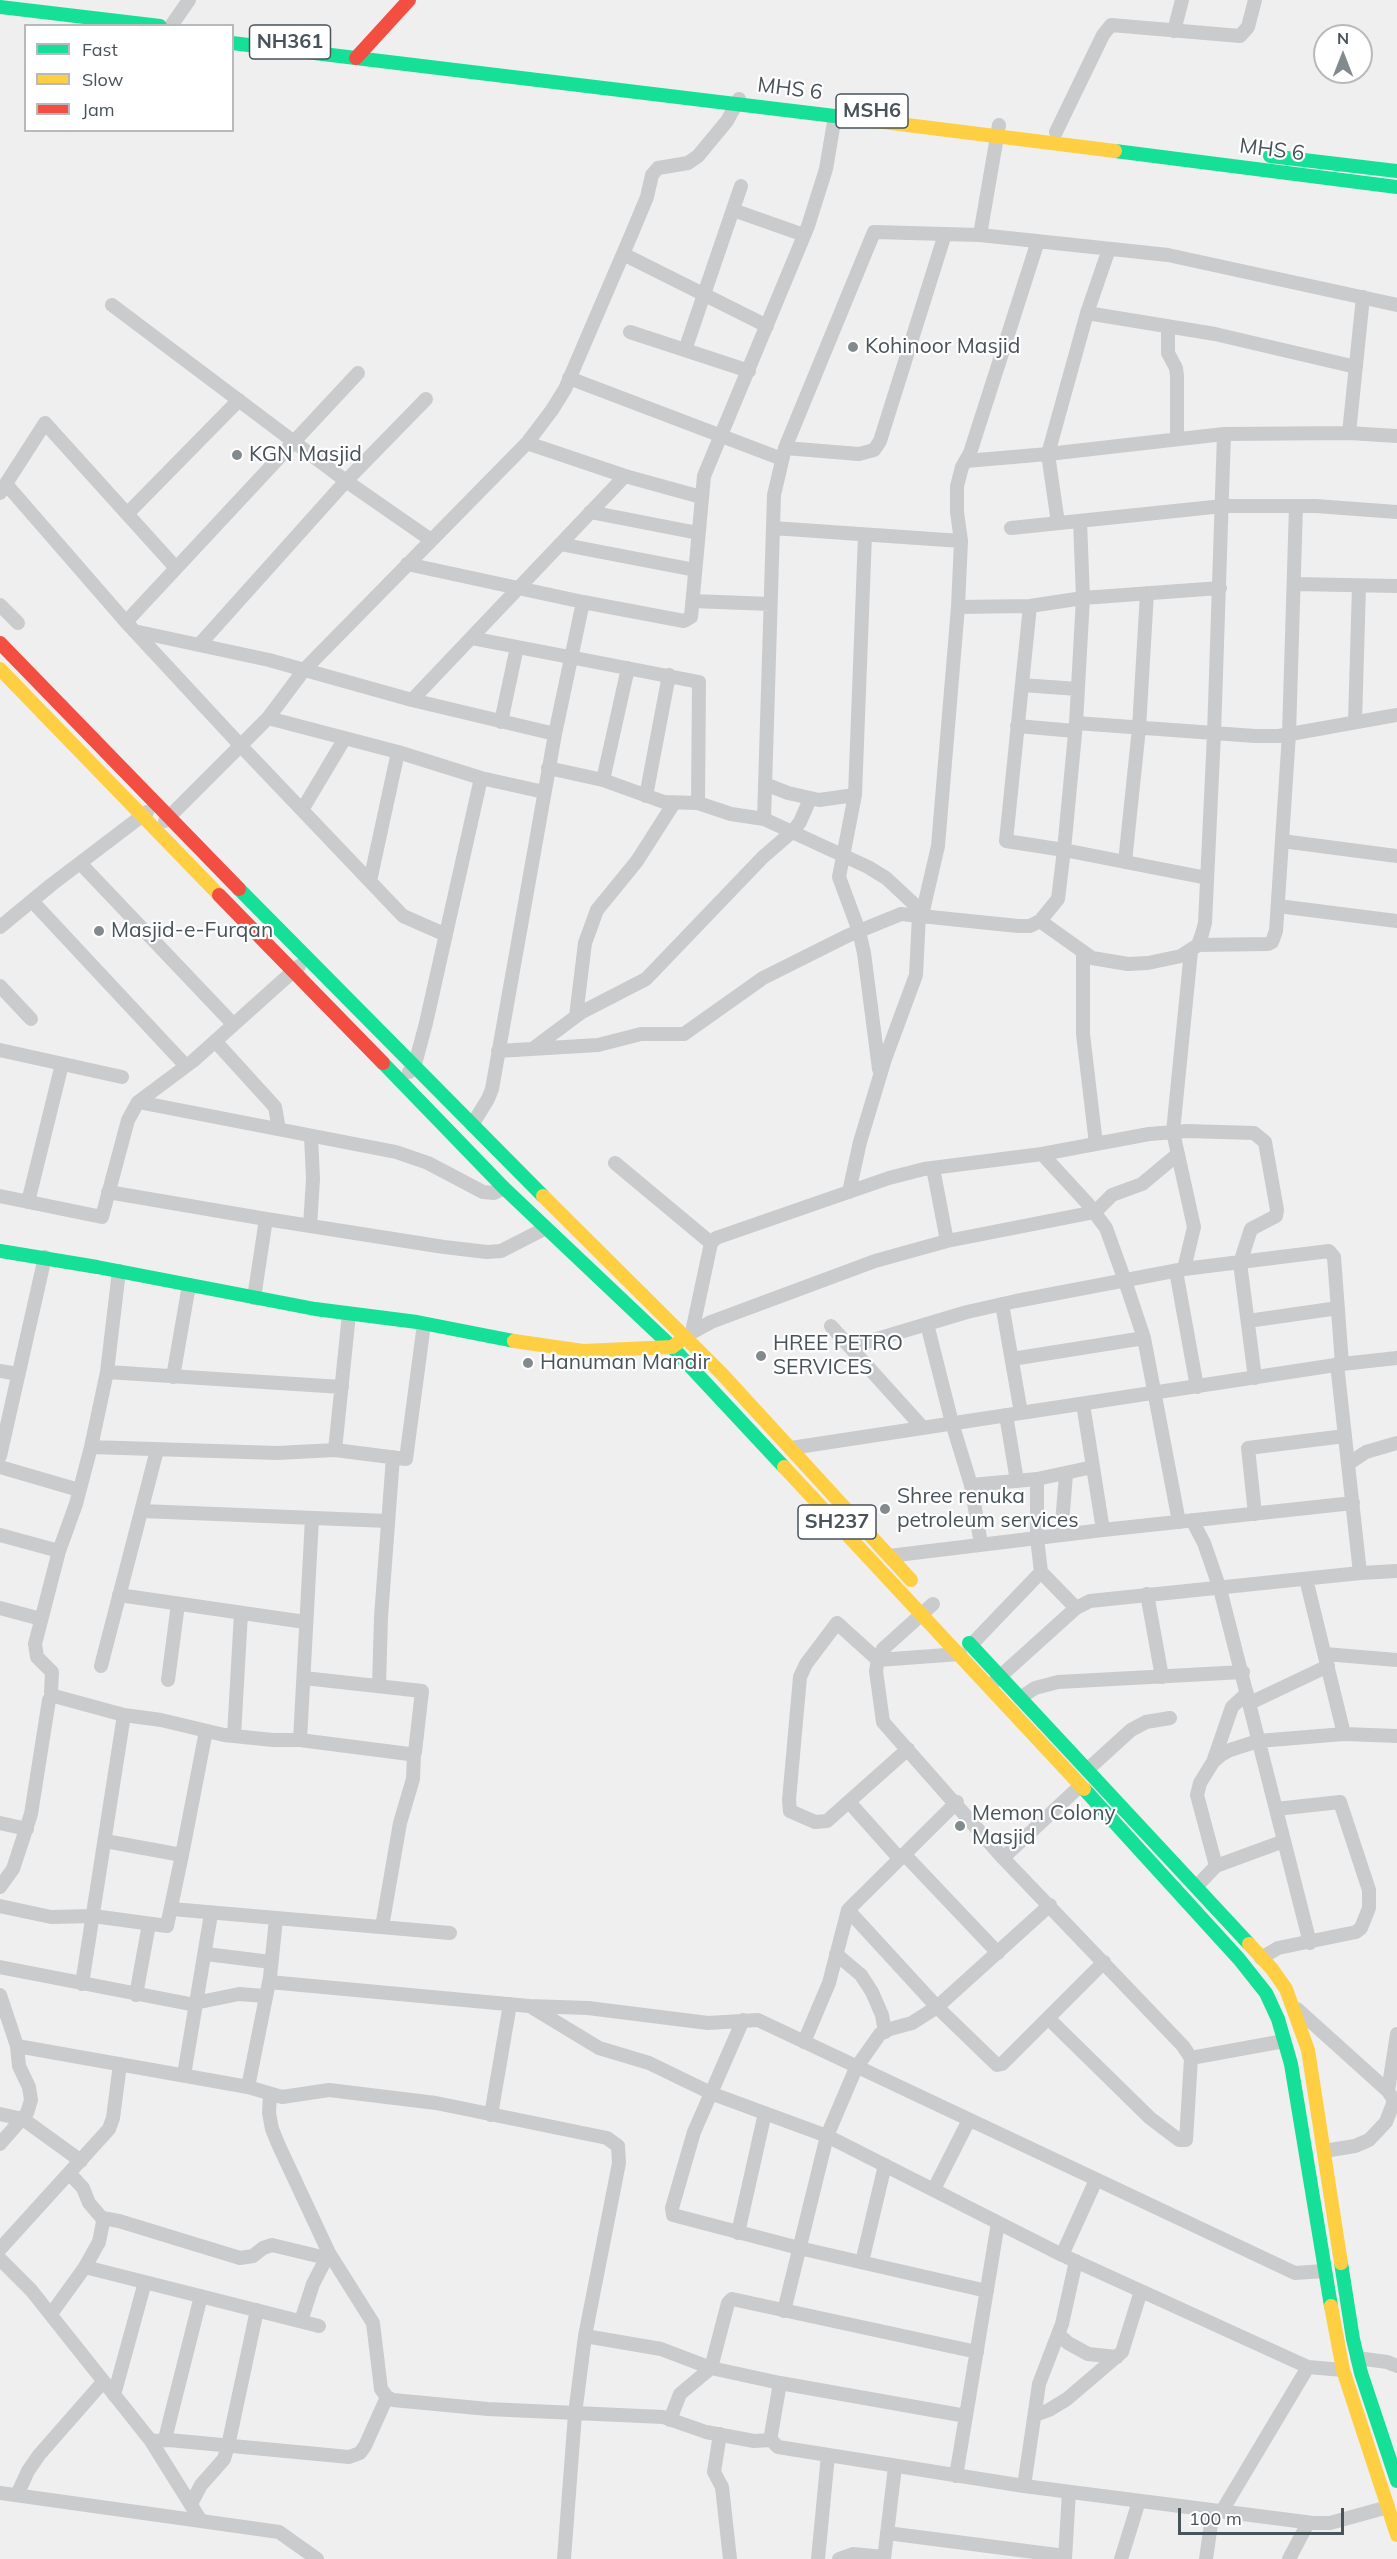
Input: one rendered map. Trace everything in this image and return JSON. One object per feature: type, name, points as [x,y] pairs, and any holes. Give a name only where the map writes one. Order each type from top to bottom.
[{"type":"main road","name":"NH361","points":[[360,33],[393,0]]},
{"type":"main road","points":[[234,43],[352,52],[409,0]]},
{"type":"main road","points":[[0,7],[143,24]]},
{"type":"main road","points":[[0,16],[69,24]]},
{"type":"main road","name":"NH361","points":[[234,35],[352,52]]},
{"type":"main road","name":"MSH6","points":[[352,52],[998,130],[1056,132],[1397,171]]},
{"type":"main road","name":"MHS 6","points":[[739,100],[835,116],[998,130],[1397,187]]},
{"type":"main road","name":"SH237","points":[[0,643],[414,1068],[688,1334],[889,1556],[928,1603],[960,1654],[1239,1959],[1266,1993],[1278,2019],[1284,2041],[1308,2162],[1324,2271],[1343,2370],[1397,2535]]},
{"type":"main road","name":"SH237","points":[[0,669],[158,829],[504,1188],[672,1347],[928,1603]]},
{"type":"main road","points":[[0,1251],[45,1257],[254,1298],[424,1324],[496,1339],[583,1351],[672,1347],[688,1334]]},
{"type":"main road","points":[[956,1629],[1262,1958],[1286,1989],[1308,2049],[1357,2358],[1393,2454],[1397,2481]]},
{"type":"street","points":[[172,24],[189,0]]},
{"type":"street","points":[[1174,31],[1182,0]]},
{"type":"street","points":[[1056,132],[1103,35],[1111,25],[1240,36],[1248,27],[1256,0]]},
{"type":"street","points":[[158,829],[268,718],[304,670],[526,443],[552,410],[569,378],[647,197],[655,170],[664,166],[688,163],[698,156],[727,121],[739,100]]},
{"type":"street","points":[[407,564],[684,621],[691,617],[701,497],[708,465],[723,436],[804,235],[826,170],[835,116]]},
{"type":"street","points":[[980,235],[998,130]]},
{"type":"street","points":[[685,350],[741,186]]},
{"type":"street","points":[[733,210],[804,235]]},
{"type":"street","points":[[764,819],[774,495],[783,454],[873,232],[980,235],[1168,255],[1397,305]]},
{"type":"street","points":[[569,378],[723,436],[783,454],[860,454],[874,450],[880,441],[945,234]]},
{"type":"street","points":[[849,1192],[860,1142],[916,975],[921,915],[937,853],[958,607],[961,541],[957,512],[957,486],[970,453],[1038,241]]},
{"type":"street","points":[[1058,524],[1048,454],[1087,313],[1109,249]]},
{"type":"street","points":[[623,254],[767,326]]},
{"type":"street","points":[[1349,433],[1363,297]]},
{"type":"street","points":[[112,305],[346,482],[431,540]]},
{"type":"street","points":[[1087,313],[1215,334],[1356,367]]},
{"type":"street","points":[[1168,327],[1168,353],[1176,368],[1177,376],[1177,439]]},
{"type":"street","points":[[630,332],[749,371]]},
{"type":"street","points":[[130,626],[176,568],[296,443],[358,374]]},
{"type":"street","points":[[199,645],[346,482],[426,399]]},
{"type":"street","points":[[127,514],[239,400]]},
{"type":"street","points":[[176,568],[45,423],[3,489],[241,746],[403,916],[444,934]]},
{"type":"street","points":[[966,461],[1224,434],[1349,433],[1397,436]]},
{"type":"street","points":[[1197,1387],[1180,1270],[1194,1234],[1194,1227],[1173,1132],[1195,948],[1204,923],[1220,588],[1224,434]]},
{"type":"street","points":[[526,443],[625,476],[701,497]]},
{"type":"street","points":[[412,700],[625,476]]},
{"type":"street","points":[[1011,528],[1223,506],[1296,506],[1397,512]]},
{"type":"street","points":[[1040,921],[1083,954],[1107,962],[1128,964],[1166,960],[1195,948],[1268,944],[1275,937],[1289,734],[1296,506]]},
{"type":"street","points":[[590,512],[698,533]]},
{"type":"street","points":[[498,1051],[598,1045],[641,1034],[684,1034],[763,978],[859,931],[902,914],[1018,926],[1030,926],[1040,921],[1058,899],[1064,850],[1078,689],[1083,598],[1080,521]]},
{"type":"street","points":[[773,528],[961,541]]},
{"type":"street","points":[[865,535],[855,795],[843,855],[841,883],[859,931],[869,977],[880,1078]]},
{"type":"street","points":[[560,544],[695,570]]},
{"type":"street","points":[[1294,584],[1397,586]]},
{"type":"street","points":[[1355,722],[1359,586]]},
{"type":"street","points":[[958,607],[1030,606],[1083,598],[1220,588]]},
{"type":"street","points":[[1125,862],[1139,728],[1147,593]]},
{"type":"street","points":[[693,601],[770,604]]},
{"type":"street","points":[[472,1125],[488,1100],[492,1089],[548,768],[583,602]]},
{"type":"street","points":[[0,605],[18,623]]},
{"type":"street","points":[[1030,606],[1005,838],[1009,843],[1064,850],[1207,878]]},
{"type":"street","points":[[130,626],[412,700],[555,734]]},
{"type":"street","points":[[471,638],[697,681],[701,686],[698,803]]},
{"type":"street","points":[[501,722],[517,647]]},
{"type":"street","points":[[603,780],[628,668]]},
{"type":"street","points":[[646,796],[669,675]]},
{"type":"street","points":[[1022,685],[1078,689]]},
{"type":"street","points":[[1017,726],[1139,728],[1255,736],[1289,734],[1397,715]]},
{"type":"street","points":[[268,718],[398,752],[481,778],[544,792]]},
{"type":"street","points":[[302,810],[345,738]]},
{"type":"street","points":[[370,880],[398,752]]},
{"type":"street","points":[[548,768],[603,780],[646,796],[674,803],[698,803],[731,814],[764,819],[843,855],[886,878],[915,905],[921,915]]},
{"type":"street","points":[[400,1081],[414,1068],[481,778]]},
{"type":"street","points":[[765,784],[810,799],[831,799],[855,795]]},
{"type":"street","points":[[535,1047],[576,1016],[605,998],[646,979],[763,857],[793,831],[800,822],[810,799]]},
{"type":"street","points":[[576,1016],[585,943],[597,910],[637,861],[674,803]]},
{"type":"street","points":[[0,927],[156,804]]},
{"type":"street","points":[[1282,841],[1397,856]]},
{"type":"street","points":[[80,862],[233,1024]]},
{"type":"street","points":[[32,901],[186,1066]]},
{"type":"street","points":[[1278,906],[1397,921]]},
{"type":"street","points":[[1083,954],[1083,1034],[1096,1144]]},
{"type":"street","points":[[0,1196],[102,1217],[128,1120],[138,1102],[186,1066],[307,959]]},
{"type":"street","points":[[0,986],[31,1019]]},
{"type":"street","points":[[215,1041],[275,1107],[279,1129]]},
{"type":"street","points":[[0,1050],[122,1077]]},
{"type":"street","points":[[28,1202],[62,1064]]},
{"type":"street","points":[[138,1102],[415,1158],[483,1192],[494,1192],[504,1188]]},
{"type":"street","points":[[688,1334],[711,1243],[716,1238],[907,1173],[1173,1132],[1254,1133],[1265,1142],[1277,1214],[1251,1229],[1240,1263],[1255,1378]]},
{"type":"street","points":[[310,1226],[313,1179],[311,1136]]},
{"type":"street","points":[[1042,1154],[1095,1212],[1106,1228],[1125,1281],[1144,1338],[1154,1394],[1186,1521],[1204,1543],[1220,1588],[1310,1943]]},
{"type":"street","points":[[688,1334],[711,1322],[875,1262],[947,1241],[1095,1212],[1112,1195],[1142,1184],[1178,1154]]},
{"type":"street","points":[[615,1163],[711,1243]]},
{"type":"street","points":[[933,1168],[947,1241]]},
{"type":"street","points":[[108,1192],[310,1226],[487,1252],[501,1251],[546,1228]]},
{"type":"street","points":[[254,1298],[266,1219]]},
{"type":"street","points":[[850,1347],[1002,1304],[1180,1270],[1329,1251],[1334,1257],[1345,1436],[1360,1573]]},
{"type":"street","points":[[0,1456],[45,1257]]},
{"type":"street","points":[[0,1887],[13,1869],[27,1829],[49,1700],[52,1695],[52,1672],[37,1657],[35,1650],[59,1551],[80,1490],[91,1447],[107,1372],[119,1271]]},
{"type":"street","points":[[173,1377],[189,1285]]},
{"type":"street","points":[[1002,1304],[1021,1413]]},
{"type":"street","points":[[1248,1321],[1338,1308]]},
{"type":"street","points":[[335,1450],[350,1314]]},
{"type":"street","points":[[91,1447],[277,1453],[335,1450],[406,1459],[424,1324]]},
{"type":"street","points":[[927,1324],[951,1423],[971,1485],[981,1544]]},
{"type":"street","points":[[831,1326],[922,1428]]},
{"type":"street","points":[[1012,1359],[1144,1338]]},
{"type":"street","points":[[791,1448],[1340,1364],[1397,1358]]},
{"type":"street","points":[[0,1371],[18,1374]]},
{"type":"street","points":[[107,1372],[342,1388]]},
{"type":"street","points":[[1083,1404],[1102,1530]]},
{"type":"street","points":[[1006,1415],[1017,1480]]},
{"type":"street","points":[[1255,1514],[1248,1448],[1345,1436]]},
{"type":"street","points":[[1348,1464],[1366,1452],[1397,1443]]},
{"type":"street","points":[[100,1666],[157,1450]]},
{"type":"street","points":[[379,1686],[381,1617],[393,1457]]},
{"type":"street","points":[[0,1467],[80,1490]]},
{"type":"street","points":[[971,1485],[1066,1475],[1093,1467]]},
{"type":"street","points":[[1061,1534],[1066,1475]]},
{"type":"street","points":[[1037,1479],[1037,1538],[1041,1572],[1076,1608]]},
{"type":"street","points":[[889,1556],[1061,1534],[1353,1503]]},
{"type":"street","points":[[142,1511],[388,1521]]},
{"type":"street","points":[[300,1740],[312,1518]]},
{"type":"street","points":[[0,1535],[59,1551]]},
{"type":"street","points":[[989,1686],[1076,1608],[1090,1601],[1397,1571]]},
{"type":"street","points":[[971,1645],[1041,1572]]},
{"type":"street","points":[[1306,1579],[1344,1734]]},
{"type":"street","points":[[1147,1594],[1162,1677]]},
{"type":"street","points":[[119,1595],[305,1622]]},
{"type":"street","points":[[928,1603],[883,1649],[878,1660],[876,1671],[880,1714],[883,1722],[1004,1857],[1172,2033],[1191,2058],[1184,2141],[1150,2118],[1048,2018]]},
{"type":"street","points":[[168,1680],[178,1604]]},
{"type":"street","points":[[0,1608],[41,1619]]},
{"type":"street","points":[[234,1736],[241,1613]]},
{"type":"street","points":[[908,1749],[827,1821],[816,1822],[790,1811],[789,1800],[800,1677],[806,1664],[837,1623],[878,1660],[960,1654]]},
{"type":"street","points":[[1216,1866],[1197,1801],[1200,1783],[1213,1762],[1232,1707],[1326,1660],[1397,1660]]},
{"type":"street","points":[[1020,1698],[1045,1684],[1243,1672]]},
{"type":"street","points":[[304,1678],[422,1691],[413,1779],[400,1823],[382,1927]]},
{"type":"street","points":[[52,1695],[124,1715],[161,1720],[234,1736],[300,1740],[414,1754]]},
{"type":"street","points":[[82,1984],[124,1715]]},
{"type":"street","points":[[1087,1770],[1131,1730],[1146,1722],[1170,1718]]},
{"type":"street","points":[[0,1905],[51,1917],[93,1916],[167,1926],[206,1731]]},
{"type":"street","points":[[1213,1762],[1230,1750],[1258,1741],[1344,1734],[1397,1736]]},
{"type":"street","points":[[1004,1857],[1080,1786]]},
{"type":"street","points":[[849,1802],[998,1953]]},
{"type":"street","points":[[804,2042],[825,1992],[848,1910],[957,1802]]},
{"type":"street","points":[[1262,1958],[1278,1948],[1349,1934],[1361,1928],[1368,1908],[1369,1890],[1340,1802],[1276,1809]]},
{"type":"street","points":[[0,1822],[27,1829]]},
{"type":"street","points":[[105,1840],[182,1855]]},
{"type":"street","points":[[1196,1887],[1216,1866],[1284,1841]]},
{"type":"street","points":[[783,2311],[827,2136],[856,2068],[885,2032],[912,2023],[937,2007],[1050,1905]]},
{"type":"street","points":[[172,1909],[450,1933]]},
{"type":"street","points":[[848,1910],[937,2007],[997,2065],[1002,2064],[1104,1962]]},
{"type":"street","points":[[184,2075],[198,2004],[211,1914]]},
{"type":"street","points":[[248,2086],[264,1996],[269,1982],[276,1919]]},
{"type":"street","points":[[136,1995],[149,1924]]},
{"type":"street","points":[[206,1954],[272,1962]]},
{"type":"street","points":[[836,1954],[861,1975],[872,1992],[882,2014],[885,2032]]},
{"type":"street","points":[[0,1967],[136,1995],[198,2004],[239,1994],[264,1996]]},
{"type":"street","points":[[269,1982],[529,2006],[588,2008],[708,2023],[758,2020],[1295,2273],[1324,2271]]},
{"type":"street","points":[[1266,1993],[1294,2007],[1393,2099]]},
{"type":"street","points":[[0,1995],[17,2046],[19,2066],[31,2095],[30,2107],[23,2119],[0,2144]]},
{"type":"street","points":[[491,2115],[510,2004]]},
{"type":"street","points":[[529,2006],[599,2048],[649,2063],[713,2094],[827,2136],[1062,2255],[1308,2367],[1343,2370]]},
{"type":"street","points":[[743,2020],[713,2094],[694,2132],[672,2212],[676,2218],[987,2290]]},
{"type":"street","points":[[1324,2151],[1356,2146],[1369,2140],[1386,2122],[1393,2099],[1397,2034]]},
{"type":"street","points":[[1191,2058],[1284,2041]]},
{"type":"street","points":[[17,2046],[248,2086],[270,2095],[290,2097],[321,2090],[436,2103],[607,2138],[618,2146],[619,2163],[585,2336],[575,2414],[564,2559]]},
{"type":"street","points":[[0,2249],[112,2124],[120,2064]]},
{"type":"street","points":[[270,2095],[269,2113],[272,2130],[327,2256],[374,2323],[381,2389],[387,2397],[393,2400],[488,2409],[654,2416],[684,2426],[754,2441],[771,2440],[778,2447],[1069,2493],[1308,2523],[1330,2523],[1388,2507]]},
{"type":"street","points":[[738,2233],[765,2113]]},
{"type":"street","points":[[0,2114],[23,2119],[81,2161]]},
{"type":"street","points":[[934,2189],[969,2120]]},
{"type":"street","points":[[862,2262],[885,2165]]},
{"type":"street","points":[[69,2173],[83,2188],[89,2203],[102,2218],[119,2220],[240,2258],[253,2256],[272,2245],[327,2256]]},
{"type":"street","points":[[1062,2255],[1096,2180]]},
{"type":"street","points":[[51,2314],[85,2267],[99,2242],[102,2218]]},
{"type":"street","points":[[956,2476],[998,2223]]},
{"type":"street","points":[[301,2321],[313,2284],[327,2256]]},
{"type":"street","points":[[0,2259],[31,2290],[114,2395],[158,2440],[201,2521]]},
{"type":"street","points":[[1024,2486],[1044,2369],[1058,2334],[1076,2261]]},
{"type":"street","points":[[85,2267],[319,2326]]},
{"type":"street","points":[[114,2395],[145,2282]]},
{"type":"street","points":[[1035,2415],[1067,2399],[1118,2357],[1126,2346],[1141,2291]]},
{"type":"street","points":[[158,2440],[201,2296]]},
{"type":"street","points":[[670,2420],[680,2394],[711,2368],[730,2300],[736,2299],[976,2352]]},
{"type":"street","points":[[191,2504],[201,2485],[224,2459],[257,2310]]},
{"type":"street","points":[[1058,2334],[1068,2343],[1088,2354],[1118,2357]]},
{"type":"street","points":[[585,2336],[661,2349],[711,2368],[780,2383],[966,2416]]},
{"type":"street","points":[[1357,2358],[1388,2362],[1397,2366]]},
{"type":"street","points":[[1206,2559],[1217,2511],[1308,2367]]},
{"type":"street","points":[[17,2495],[28,2471],[39,2455],[103,2382]]},
{"type":"street","points":[[771,2440],[780,2383]]},
{"type":"street","points":[[158,2440],[355,2456],[365,2446],[387,2397]]},
{"type":"street","points":[[720,2434],[714,2472],[722,2487],[729,2559]]},
{"type":"street","points":[[818,2559],[828,2455]]},
{"type":"street","points":[[839,2559],[853,2554],[884,2558],[895,2466]]},
{"type":"street","points":[[0,2493],[279,2532],[317,2559]]},
{"type":"street","points":[[887,2533],[1065,2557],[1069,2493]]},
{"type":"street","points":[[1121,2559],[1139,2501]]},
{"type":"street","points":[[1289,2559],[1308,2523]]},
{"type":"traffic: fast","points":[[0,7],[143,24]]},
{"type":"traffic: fast","points":[[234,43],[851,118]]},
{"type":"traffic: fast","points":[[1115,151],[1397,187]]},
{"type":"traffic: fast","points":[[1270,156],[1397,171]]},
{"type":"traffic: fast","points":[[239,889],[543,1196]]},
{"type":"traffic: fast","points":[[383,1063],[504,1188],[672,1347],[784,1467]]},
{"type":"traffic: fast","points":[[0,1251],[97,1267],[315,1309],[417,1322],[514,1341]]},
{"type":"traffic: fast","points":[[969,1643],[1249,1944]]},
{"type":"traffic: fast","points":[[1084,1789],[1239,1959],[1266,1993],[1278,2019],[1291,2064],[1331,2306]]},
{"type":"traffic: fast","points":[[1341,2263],[1361,2373],[1397,2481]]},
{"type":"traffic: slow","points":[[851,118],[1115,151]]},
{"type":"traffic: slow","points":[[0,669],[219,895]]},
{"type":"traffic: slow","points":[[543,1196],[722,1374],[911,1580]]},
{"type":"traffic: slow","points":[[514,1341],[583,1351],[672,1347],[679,1342]]},
{"type":"traffic: slow","points":[[784,1467],[1084,1789]]},
{"type":"traffic: slow","points":[[1249,1944],[1272,1969],[1286,1989],[1308,2050],[1341,2263]]},
{"type":"traffic: slow","points":[[1331,2306],[1343,2370],[1397,2535]]},
{"type":"traffic: jam","points":[[356,58],[409,0]]},
{"type":"traffic: jam","points":[[0,643],[239,889]]},
{"type":"traffic: jam","points":[[219,895],[383,1063]]},
{"type":"place","name":"Kohinoor Masjid","points":[[853,347]]},
{"type":"place","name":"KGN Masjid","points":[[237,455]]},
{"type":"place","name":"Masjid-e-Furqan","points":[[99,931]]},
{"type":"place","name":"HREE PETRO SERVICES","points":[[761,1356]]},
{"type":"place","name":"Hanuman Mandir","points":[[528,1363]]},
{"type":"place","name":"Shree renuka petroleum services","points":[[885,1509]]},
{"type":"place","name":"Memon Colony Masjid","points":[[960,1826]]}]
